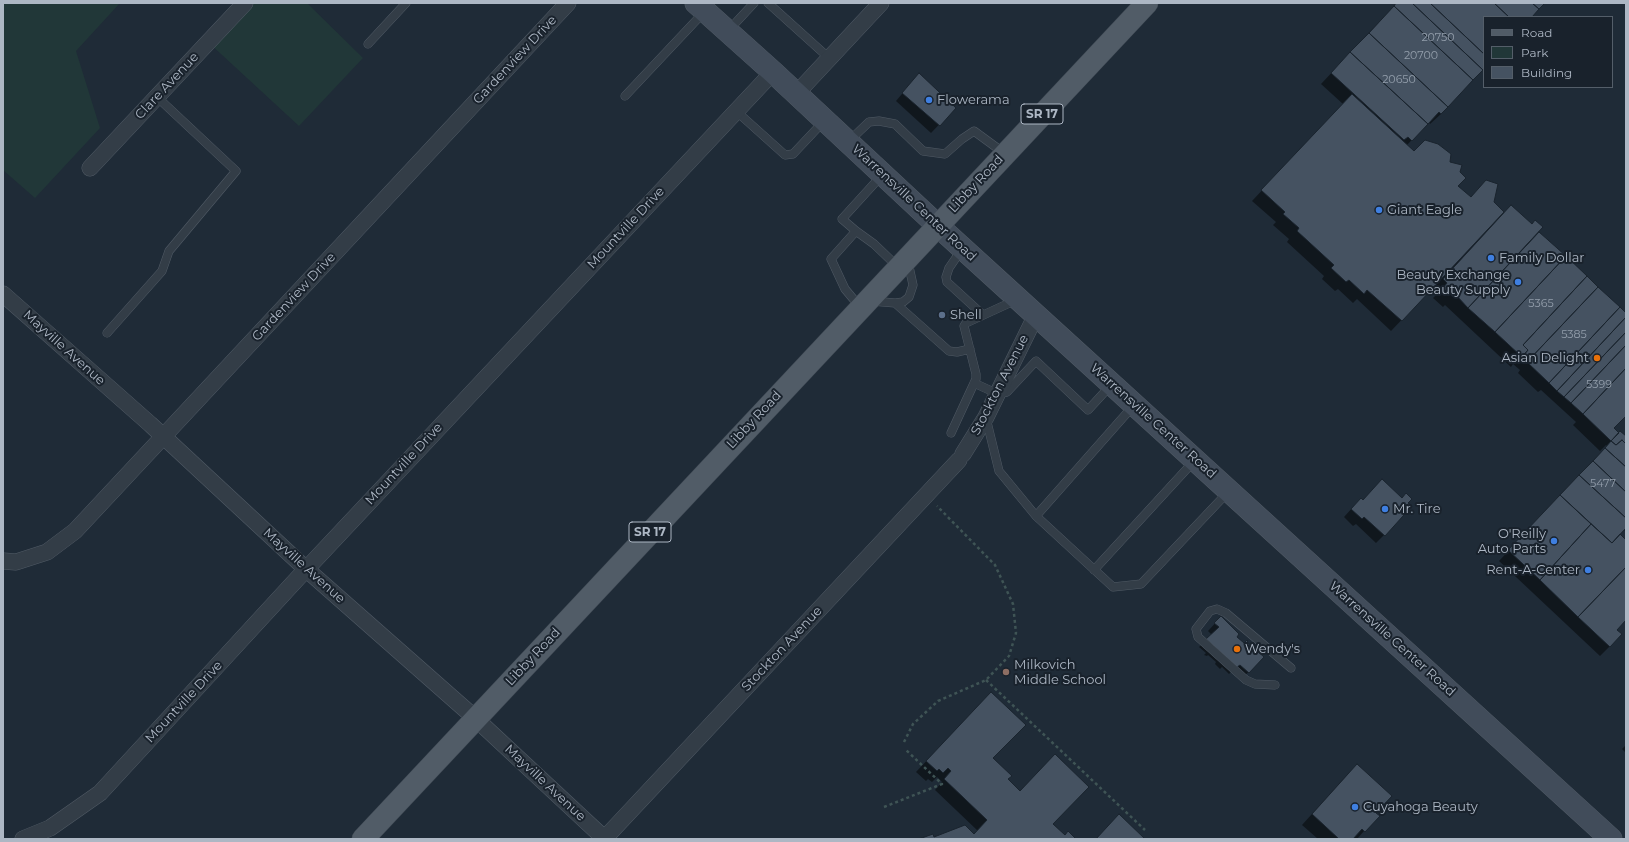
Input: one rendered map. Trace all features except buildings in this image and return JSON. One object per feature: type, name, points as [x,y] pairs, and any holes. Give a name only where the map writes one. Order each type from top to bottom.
[{"type":"main road","name":"Libby Road","points":[[363,839],[937,225],[1147,3]]},
{"type":"main road","name":"Warrensville Center Road","points":[[700,7],[773,72],[963,249],[1135,404],[1610,839]]},
{"type":"street","name":"Clare Avenue","points":[[90,168],[244,3]]},
{"type":"street","name":"Gardenview Drive","points":[[3,561],[16,562],[47,552],[75,531],[568,3]]},
{"type":"street","points":[[796,94],[881,3]]},
{"type":"street","name":"Mountville Drive","points":[[23,839],[50,828],[100,793],[306,569],[773,72]]},
{"type":"street","name":"Mayville Avenue","points":[[3,294],[163,437],[306,569],[475,718],[605,839]]},
{"type":"street","name":"Stockton Avenue","points":[[605,839],[961,457],[986,417],[1036,314]]},
{"type":"lane","points":[[368,44],[406,3]]},
{"type":"lane","points":[[728,32],[754,3]]},
{"type":"lane","points":[[768,3],[829,58]]},
{"type":"lane","points":[[625,96],[700,7]]},
{"type":"lane","points":[[107,333],[162,271],[169,251],[236,171],[157,97]]},
{"type":"lane","points":[[736,111],[785,156],[793,154],[825,121]]},
{"type":"lane","points":[[848,142],[869,122],[879,121],[895,124],[923,151],[944,154],[974,131],[1004,154]]},
{"type":"lane","points":[[856,231],[831,259],[845,289],[864,303],[896,304],[903,302],[909,297],[913,286],[903,262],[874,244],[842,219],[883,175]]},
{"type":"lane","points":[[963,249],[949,268],[946,277],[947,282],[983,315]]},
{"type":"lane","points":[[951,433],[974,384],[976,374],[964,328],[966,323],[1019,299]]},
{"type":"lane","points":[[896,304],[949,351],[957,352],[970,349]]},
{"type":"lane","points":[[974,384],[998,394],[1007,392],[1036,361],[1088,410],[1112,384]]},
{"type":"lane","points":[[1036,516],[1135,404]]},
{"type":"lane","points":[[986,417],[999,471],[1036,516],[1113,587],[1141,584],[1229,491]]},
{"type":"lane","points":[[1094,570],[1195,459]]},
{"type":"lane","points":[[1275,685],[1255,684],[1246,680],[1198,637],[1196,629],[1210,611],[1217,609],[1226,612],[1290,668]]},
{"type":"path","points":[[904,742],[912,724],[938,701],[986,680],[1009,656],[1016,633],[1013,604],[995,565],[937,506]]},
{"type":"path","points":[[986,680],[1145,830]]},
{"type":"path","points":[[884,807],[942,784],[906,750]]},
{"type":"green space","points":[[3,3],[120,3],[76,51],[100,128],[35,198],[3,170]]},
{"type":"green space","points":[[245,3],[307,3],[363,58],[299,126],[208,42]]},
{"type":"place","name":"Flowerama","points":[[929,100]]},
{"type":"place","name":"Giant Eagle","points":[[1379,210]]},
{"type":"place","name":"Family Dollar","points":[[1491,258]]},
{"type":"place","name":"Beauty Exchange Beauty Supply","points":[[1518,282]]},
{"type":"place","name":"Shell","points":[[942,315]]},
{"type":"place","name":"Asian Delight","points":[[1597,358]]},
{"type":"place","name":"Mr. Tire","points":[[1385,509]]},
{"type":"place","name":"O'Reilly Auto Parts","points":[[1554,541]]},
{"type":"place","name":"Rent-A-Center","points":[[1588,570]]},
{"type":"place","name":"Wendy's","points":[[1237,649]]},
{"type":"place","name":"Milkovich Middle School","points":[[1006,672]]},
{"type":"place","name":"Cuyahoga Beauty","points":[[1355,807]]}]
